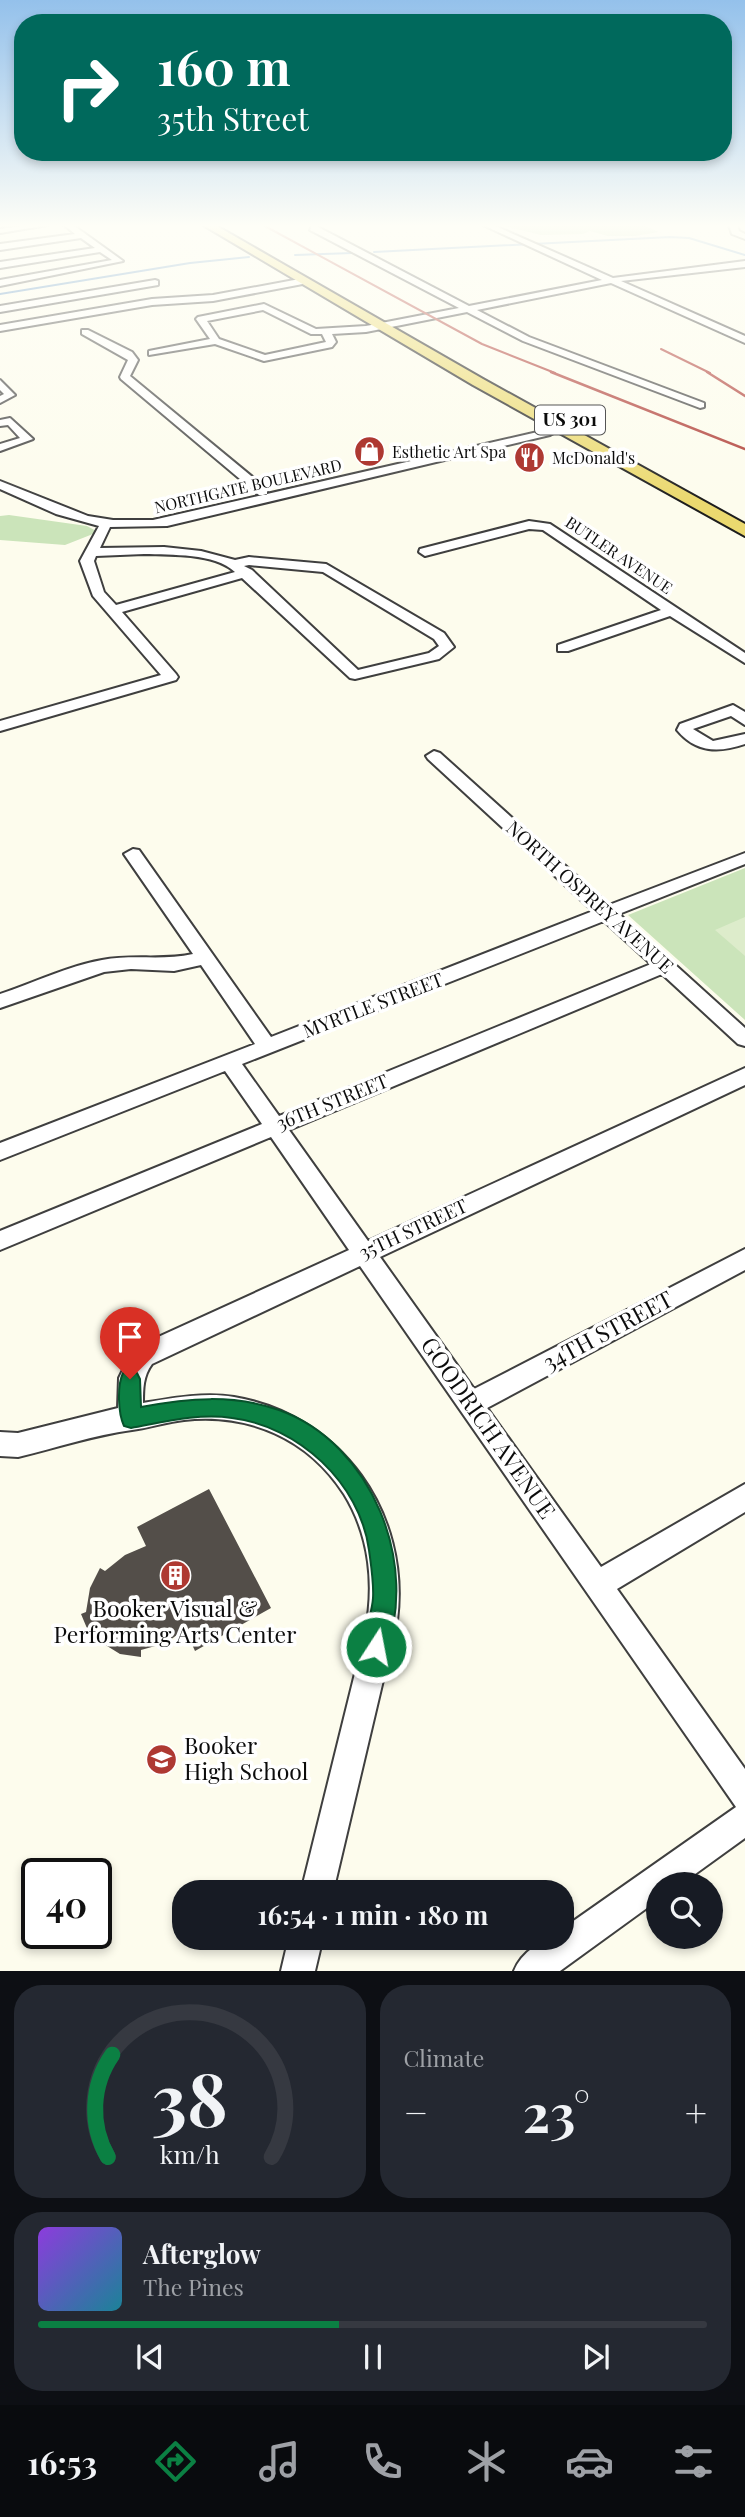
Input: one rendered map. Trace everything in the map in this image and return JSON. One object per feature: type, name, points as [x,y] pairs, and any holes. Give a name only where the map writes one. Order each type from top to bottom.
[{"type":"main road","name":"US 301","points":[[367,317],[745,531]]},
{"type":"main road","name":"US 301","points":[[386,317],[745,516]]},
{"type":"street","points":[[0,328],[68,317]]},
{"type":"street","points":[[202,317],[201,321],[216,341],[236,350],[268,357],[329,345],[331,342],[326,332]]},
{"type":"street","points":[[281,317],[310,331],[326,332],[382,326],[427,317]]},
{"type":"street","points":[[483,317],[526,339],[701,405]]},
{"type":"street","points":[[693,317],[745,340]]},
{"type":"street","points":[[85,332],[128,354],[133,360],[125,377],[263,492]]},
{"type":"street","points":[[153,353],[216,341]]},
{"type":"street","points":[[0,383],[10,393],[4,398]]},
{"type":"street","points":[[0,423],[9,421],[27,439],[0,448]]},
{"type":"street","name":"NORTHGATE BOULEVARD","points":[[106,524],[159,517],[538,427],[558,427],[575,423]]},
{"type":"street","name":"NORTHGATE BOULEVARD","points":[[0,485],[68,514],[106,524],[133,526],[167,522],[546,433],[558,427]]},
{"type":"street","points":[[0,726],[171,677],[98,593],[91,579],[87,561],[106,524]]},
{"type":"street","name":"BUTLER AVENUE","points":[[425,552],[529,525],[542,526],[745,659]]},
{"type":"street","points":[[91,552],[120,550],[209,556],[234,564],[247,573],[355,675],[434,656],[447,647],[439,636],[326,568],[249,561],[234,564]]},
{"type":"street","points":[[113,610],[247,573]]},
{"type":"street","name":"BUTLER AVENUE","points":[[563,648],[672,611]]},
{"type":"street","points":[[741,713],[693,724],[685,727],[685,730],[703,744],[714,748],[745,739]]},
{"type":"street","name":"NORTH OSPREY AVENUE","points":[[434,756],[745,1039]]},
{"type":"street","points":[[133,854],[267,1046]]},
{"type":"street","name":"MYRTLE STREET","points":[[0,1152],[745,858]]},
{"type":"street","points":[[0,1001],[102,966],[131,962],[174,965],[205,958]]},
{"type":"street","name":"36TH STREET","points":[[0,1241],[665,965]]},
{"type":"street","name":"GOODRICH AVENUE","points":[[229,1061],[472,1403],[745,1795]]},
{"type":"street","name":"35TH STREET","points":[[131,1419],[130,1379],[134,1366],[143,1356],[745,1076]]},
{"type":"street","name":"34TH STREET","points":[[472,1403],[745,1259]]},
{"type":"street","points":[[0,1444],[18,1445],[186,1408],[232,1408],[276,1419],[312,1440],[346,1471],[369,1510],[380,1548],[385,1598],[320,1880]]},
{"type":"street","points":[[598,1585],[745,1497]]},
{"type":"street","points":[[531,1971],[745,1819]]},
{"type":"street","points":[[298,1971],[303,1950]]},
{"type":"green space","points":[[0,516],[87,526],[98,532],[65,545],[0,540]]},
{"type":"green space","points":[[745,868],[745,1020],[628,915]]},
{"type":"green space","points":[[745,917],[745,956],[715,930]]},
{"type":"building","name":"Booker Visual & Performing Arts Center","points":[[209,1489],[271,1608],[195,1651],[185,1629],[166,1643],[141,1650],[141,1657],[120,1654],[99,1641],[94,1645],[81,1614],[86,1612],[90,1588],[100,1568],[105,1571],[125,1555],[146,1546],[137,1527]]},
{"type":"railway","points":[[432,317],[482,344],[555,373]]},
{"type":"railway","points":[[661,349],[710,373]]},
{"type":"railway","points":[[551,372],[745,449]]},
{"type":"railway","points":[[707,372],[745,396]]},
{"type":"place","name":"Esthetic Art Spa","points":[[369,452]]},
{"type":"place","name":"McDonald's","points":[[529,458]]},
{"type":"place","name":"Booker Visual & Performing Arts Center","points":[[175,1575]]},
{"type":"place","name":"Booker High School","points":[[161,1759]]},
{"type":"route","points":[[130,1379],[131,1419],[186,1408],[232,1408],[276,1419],[312,1440],[346,1471],[369,1510],[380,1548],[385,1598],[376,1647]]}]
